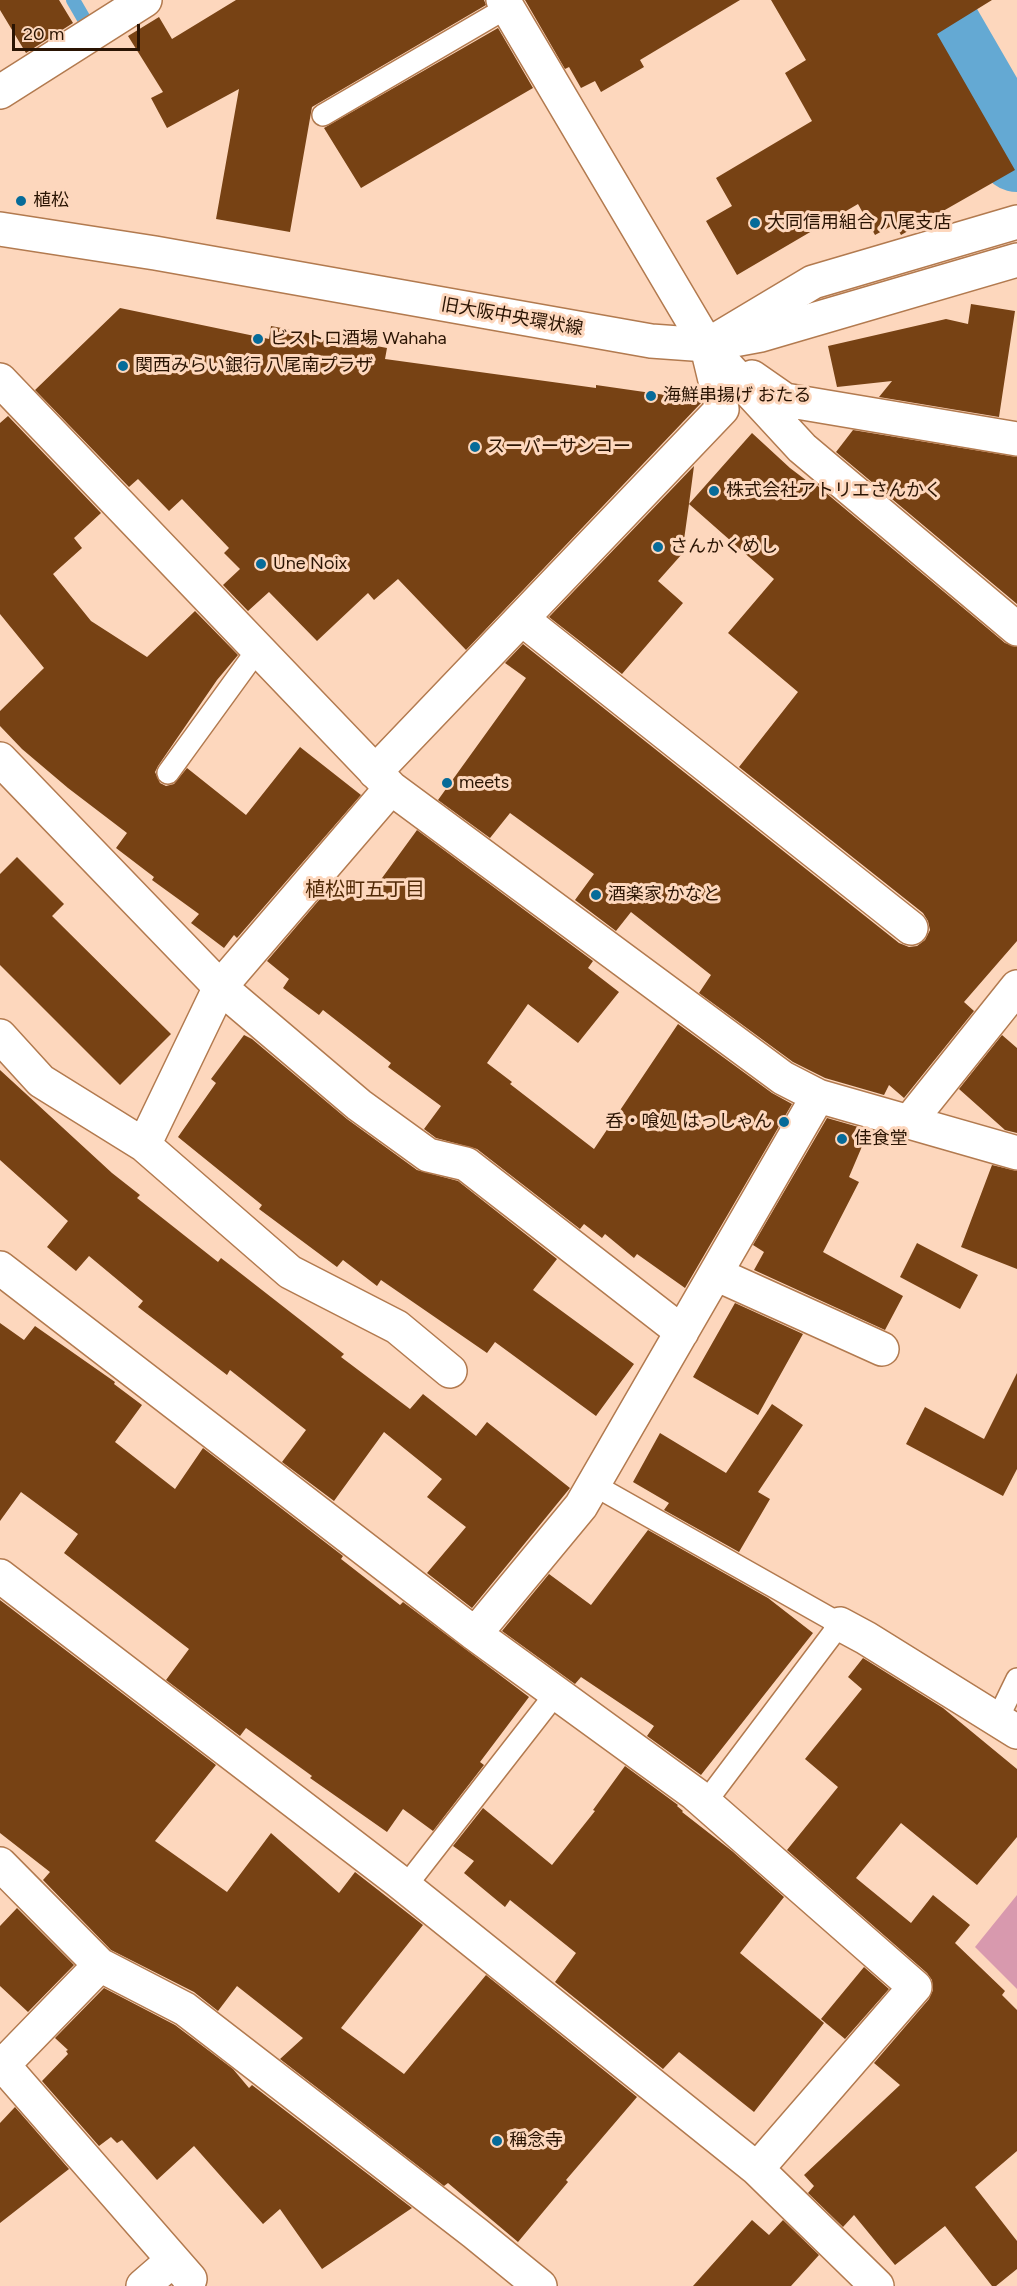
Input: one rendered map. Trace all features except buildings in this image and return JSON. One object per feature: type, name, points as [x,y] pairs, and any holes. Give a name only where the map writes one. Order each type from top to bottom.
[{"type":"street","points":[[3,84],[145,0]]},
{"type":"street","points":[[506,4],[707,345],[802,448],[1017,629]]},
{"type":"street","points":[[707,345],[813,282],[1017,222]]},
{"type":"street","name":"旧大阪中央環状線","points":[[0,229],[167,255],[651,341],[707,345],[761,336],[1017,260]]},
{"type":"street","points":[[707,345],[785,400],[1017,439]]},
{"type":"street","points":[[144,1145],[220,987],[383,780],[522,619],[722,409],[707,345]]},
{"type":"street","points":[[0,380],[383,780],[783,1078],[818,1096],[1017,1153]]},
{"type":"street","points":[[522,619],[911,928]]},
{"type":"street","points":[[0,759],[220,987],[360,1105],[428,1155],[466,1164],[682,1332]]},
{"type":"street","points":[[909,1122],[1017,987]]},
{"type":"street","points":[[0,1036],[41,1081],[144,1145],[290,1272],[396,1327],[450,1371]]},
{"type":"street","points":[[475,1634],[581,1506],[818,1096]]},
{"type":"street","points":[[0,1268],[475,1634],[705,1803],[915,1987],[757,2169]]},
{"type":"street","points":[[716,1274],[882,1349]]},
{"type":"street","points":[[0,1576],[405,1887],[757,2169],[877,2286]]},
{"type":"street","points":[[840,1624],[1007,1726]]},
{"type":"street","points":[[0,1864],[100,1965],[185,2010],[475,2233],[540,2286]]},
{"type":"street","points":[[100,1965],[2,2067],[181,2269],[143,2286]]},
{"type":"lane","points":[[322,116],[506,4]]},
{"type":"lane","points":[[168,773],[258,649]]},
{"type":"lane","points":[[594,1485],[840,1624],[705,1803]]},
{"type":"lane","points":[[1007,1726],[1017,1679]]},
{"type":"lane","points":[[405,1887],[556,1692]]},
{"type":"shaded area","points":[[1017,1895],[1017,1989],[975,1947]]},
{"type":"waterway","points":[[73,0],[84,19]]},
{"type":"waterway","points":[[928,0],[1017,154]]},
{"type":"place","name":"植松","points":[[21,201]]},
{"type":"place","name":"大同信用組合 八尾支店","points":[[755,223]]},
{"type":"place","name":"ビストロ酒場 Wahaha","points":[[258,339]]},
{"type":"place","name":"関西みらい銀行 八尾南プラザ","points":[[123,366]]},
{"type":"place","name":"海鮮串揚げ おたる","points":[[651,396]]},
{"type":"place","name":"スーパーサンコー","points":[[475,447]]},
{"type":"place","name":"株式会社アトリエさんかく","points":[[714,491]]},
{"type":"place","name":"さんかくめし","points":[[658,547]]},
{"type":"place","name":"Une Noix","points":[[261,564]]},
{"type":"place","name":"meets","points":[[447,783]]},
{"type":"place","name":"酒楽家 かなと","points":[[596,895]]},
{"type":"place","name":"呑・喰処 はっしゃん","points":[[784,1122]]},
{"type":"place","name":"佳食堂","points":[[842,1139]]},
{"type":"place","name":"稱念寺","points":[[497,2141]]},
{"type":"district","name":"植松町五丁目","points":[[365,890]]}]
